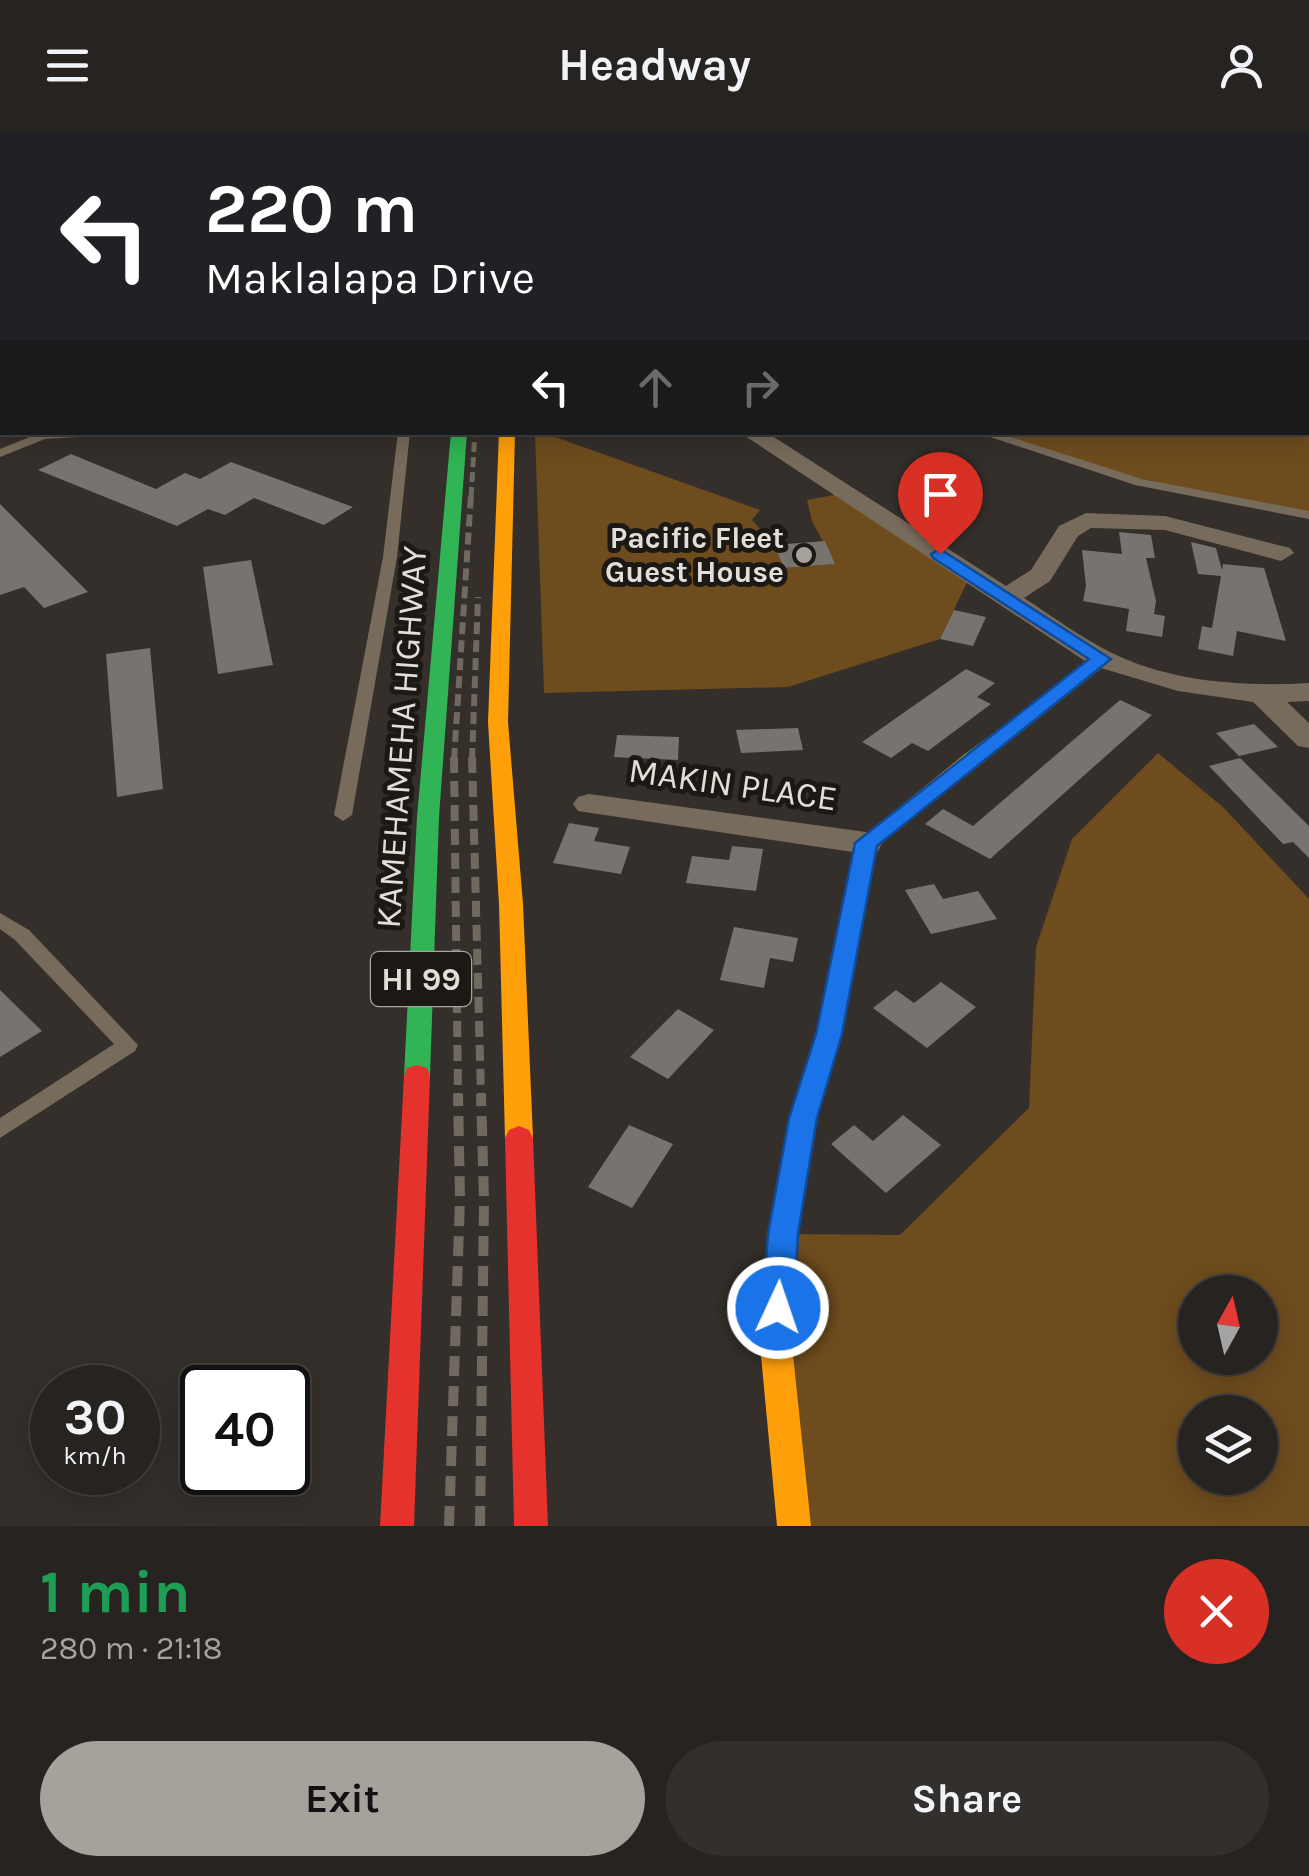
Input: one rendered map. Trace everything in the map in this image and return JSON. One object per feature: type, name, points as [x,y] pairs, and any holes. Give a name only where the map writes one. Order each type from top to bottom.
[{"type":"main road","name":"KAMEHAMEHA HIGHWAY","points":[[397,1526],[428,817],[459,435]]},
{"type":"main road","name":"HI 99","points":[[507,435],[498,722],[511,904],[532,1522]]},
{"type":"main road","points":[[794,1526],[776,1345],[783,1234],[803,1118],[829,1034],[866,843],[1102,659]]},
{"type":"street","points":[[755,435],[1102,659],[1179,685],[1264,696],[1309,692]]},
{"type":"street","points":[[1007,597],[1042,575],[1068,532],[1086,520],[1164,523],[1281,552]]},
{"type":"street","points":[[1264,696],[1309,739]]},
{"type":"street","name":"MAKIN PLACE","points":[[589,804],[866,843]]},
{"type":"lane","points":[[29,435],[36,438]]},
{"type":"lane","points":[[0,453],[36,438],[65,435]]},
{"type":"lane","points":[[343,815],[390,558],[404,435]]},
{"type":"lane","points":[[991,435],[1140,482],[1309,516]]},
{"type":"lane","points":[[0,920],[22,935],[128,1045],[0,1128]]},
{"type":"shaded area","points":[[535,435],[550,435],[760,510],[752,520],[774,545],[784,568],[835,564],[812,521],[807,500],[845,493],[971,574],[940,639],[788,687],[544,693]]},
{"type":"shaded area","points":[[987,435],[1309,435],[1309,515],[1078,465]]},
{"type":"shaded area","points":[[1158,753],[1224,808],[1309,899],[1309,1526],[794,1526],[783,1234],[900,1235],[1029,1108],[1036,947],[1072,839]]},
{"type":"building","points":[[71,454],[156,489],[185,473],[200,479],[231,462],[353,507],[324,525],[254,498],[225,515],[208,509],[177,526],[38,470]]},
{"type":"building","points":[[0,504],[88,592],[44,608],[24,587],[0,595]]},
{"type":"building","points":[[1119,532],[1151,535],[1155,558],[1146,558],[1156,601],[1154,614],[1165,616],[1162,637],[1126,631],[1129,609],[1083,601],[1086,586],[1082,550],[1122,554]]},
{"type":"building","name":"Pacific Fleet Guest House","points":[[825,541],[835,564],[784,568],[774,545]]},
{"type":"building","points":[[1191,542],[1216,548],[1222,570],[1223,564],[1264,568],[1286,641],[1237,631],[1233,656],[1198,649],[1202,626],[1212,628],[1221,576],[1198,574]]},
{"type":"building","points":[[251,560],[273,665],[218,674],[203,567]]},
{"type":"building","points":[[954,610],[986,617],[973,646],[940,639]]},
{"type":"building","points":[[150,648],[163,789],[117,797],[106,654]]},
{"type":"building","points":[[966,669],[995,683],[977,697],[991,704],[928,751],[912,743],[891,758],[862,742]]},
{"type":"building","points":[[1120,700],[1152,715],[990,859],[925,824],[943,809],[973,826]]},
{"type":"building","points":[[1254,724],[1278,747],[1239,756],[1216,733]]},
{"type":"building","points":[[798,728],[803,750],[741,753],[736,730]]},
{"type":"building","points":[[617,735],[679,737],[678,760],[614,757]]},
{"type":"building","points":[[1240,758],[1309,826],[1309,858],[1293,842],[1283,844],[1209,766]]},
{"type":"building","points":[[569,823],[599,828],[594,841],[630,847],[621,874],[553,863]]},
{"type":"building","points":[[732,846],[763,849],[756,891],[686,883],[692,856],[729,860]]},
{"type":"building","points":[[934,884],[943,899],[978,891],[997,919],[931,934],[905,890]]},
{"type":"building","points":[[734,927],[798,938],[793,962],[770,958],[764,988],[720,980]]},
{"type":"building","points":[[941,982],[976,1007],[927,1048],[873,1008],[896,990],[914,1003]]},
{"type":"building","points":[[0,990],[42,1031],[0,1057]]},
{"type":"building","points":[[678,1009],[714,1030],[668,1079],[630,1057]]},
{"type":"building","points":[[903,1115],[941,1145],[886,1193],[831,1144],[854,1125],[873,1141]]},
{"type":"building","points":[[629,1125],[673,1144],[632,1208],[588,1187]]},
{"type":"railway","points":[[471,497],[475,435]]},
{"type":"railway","points":[[454,760],[471,494]]},
{"type":"railway","points":[[472,759],[478,597]]},
{"type":"railway","points":[[472,759],[481,1096]]},
{"type":"railway","points":[[454,760],[458,1096]]},
{"type":"railway","points":[[449,1526],[460,1198],[458,1094]]},
{"type":"railway","points":[[480,1526],[484,1200],[481,1094]]},
{"type":"traffic: fast","points":[[417,1076],[428,817],[459,435]]},
{"type":"traffic: fast","points":[[973,759],[1101,659]]},
{"type":"traffic: slow","points":[[507,435],[498,722],[511,904],[519,1138]]},
{"type":"traffic: slow","points":[[794,1526],[776,1345],[783,1234],[803,1118],[829,1034],[866,843],[973,759]]},
{"type":"traffic: jam","points":[[397,1526],[417,1076]]},
{"type":"traffic: jam","points":[[519,1138],[531,1526]]},
{"type":"place","name":"Pacific Fleet Guest House","points":[[804,555]]},
{"type":"route","points":[[778,1308],[783,1234],[803,1118],[829,1034],[866,843],[1102,659],[940,554]]}]
